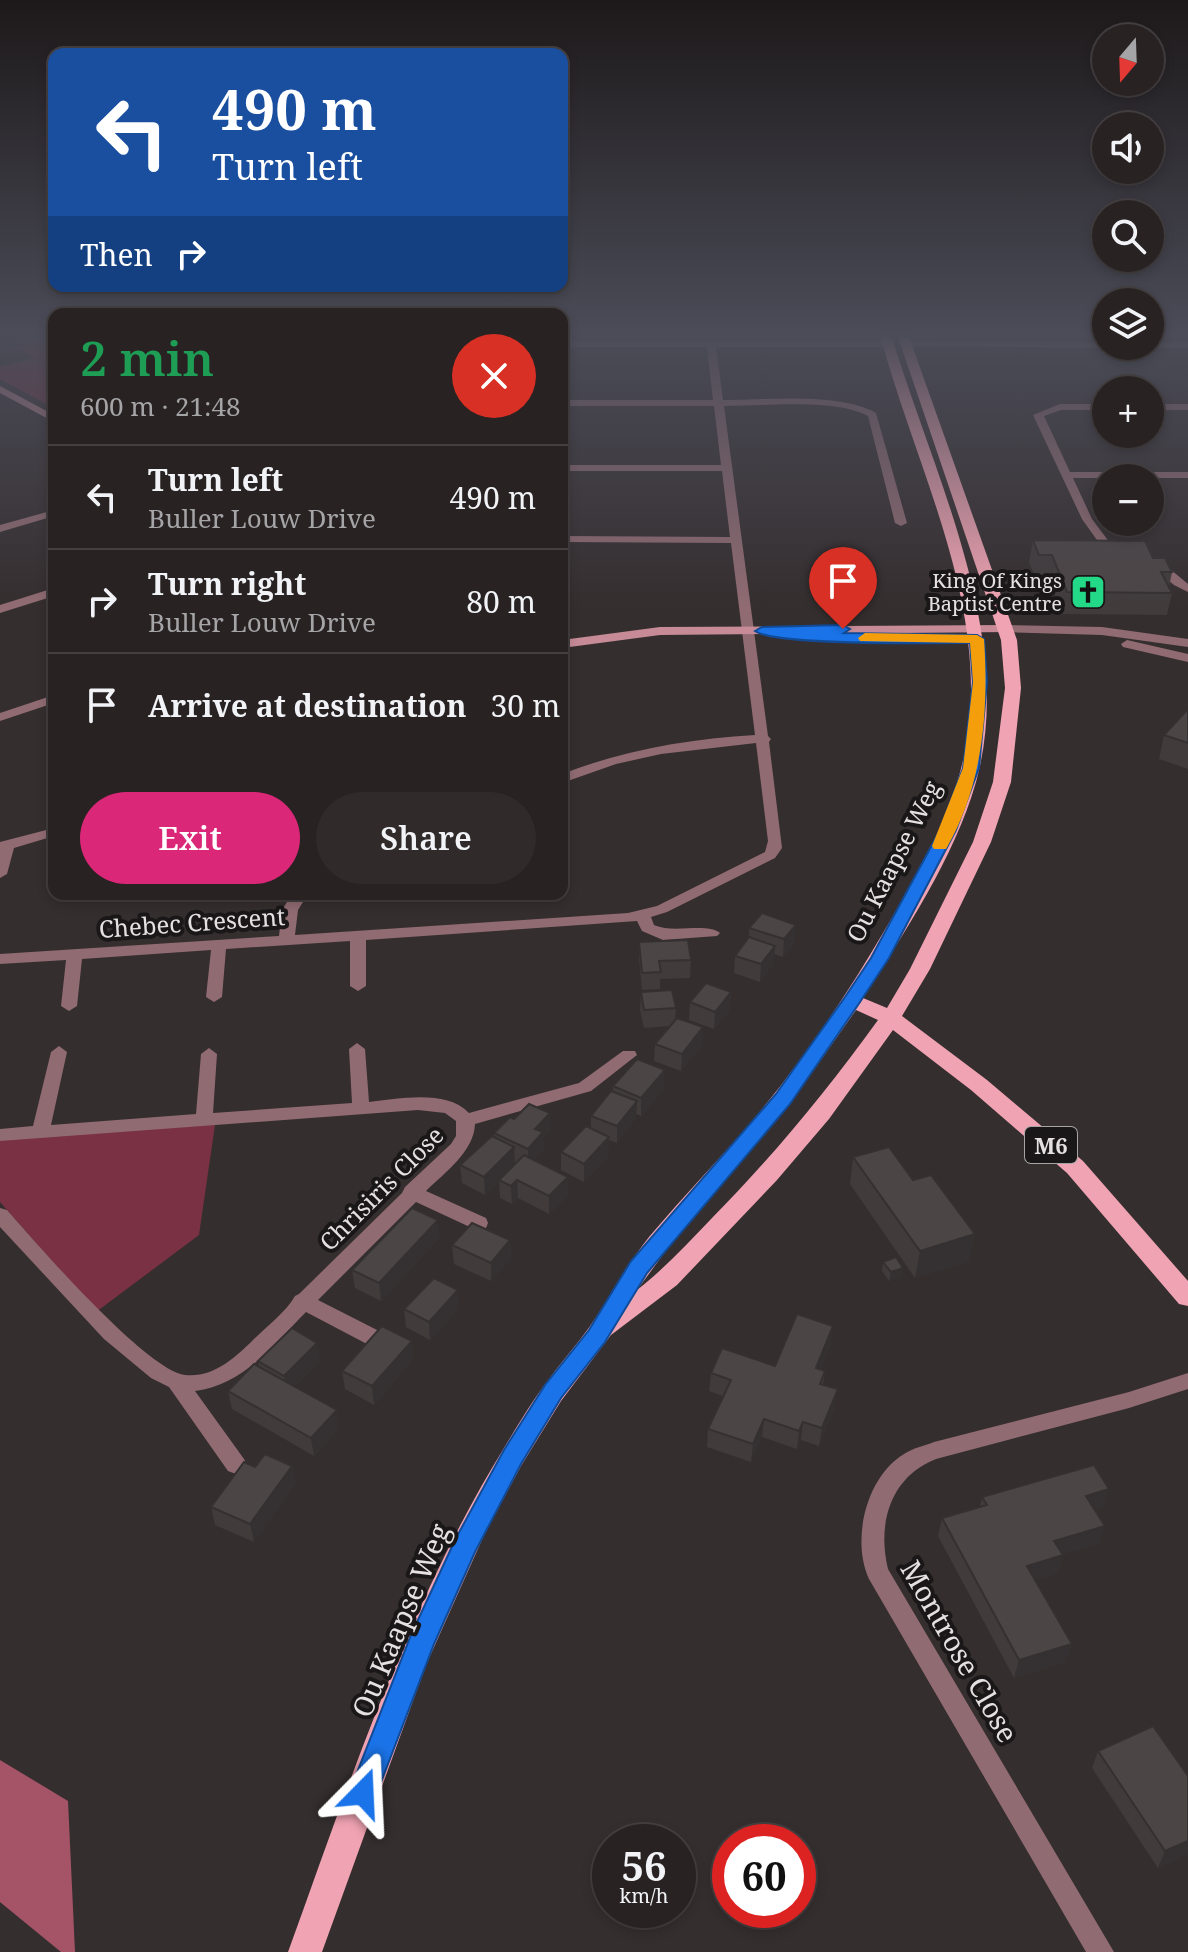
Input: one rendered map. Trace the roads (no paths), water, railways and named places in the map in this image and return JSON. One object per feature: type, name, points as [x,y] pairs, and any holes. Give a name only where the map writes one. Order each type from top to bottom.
[{"type":"main road","name":"Ou Kaapse Weg","points":[[305,1952],[420,1643],[465,1546],[545,1405],[597,1336],[639,1267],[783,1099],[852,1001],[880,958],[948,830],[971,768],[980,682],[975,634],[914,425]]},
{"type":"main road","name":"Ou Kaapse Weg","points":[[597,1336],[668,1279],[769,1174],[821,1114],[891,1018],[920,969],[982,842],[1002,782],[1013,688],[1007,634],[935,425]]},
{"type":"main road","name":"M6","points":[[852,1001],[891,1018],[979,1085],[1075,1167],[1188,1297]]},
{"type":"street","name":"Chebec Crescent","points":[[0,959],[643,915],[761,860],[775,848],[764,739],[722,425]]},
{"type":"street","points":[[876,425],[901,523]]},
{"type":"street","points":[[1043,425],[1087,519],[1110,553],[1161,567],[1178,585],[1188,588]]},
{"type":"street","points":[[568,468],[727,468]]},
{"type":"street","points":[[1065,475],[1188,475]]},
{"type":"street","points":[[0,529],[48,515]]},
{"type":"street","points":[[568,539],[735,540]]},
{"type":"street","points":[[0,609],[48,594]]},
{"type":"street","points":[[568,643],[660,631],[762,631],[810,637],[1102,631],[1188,643]]},
{"type":"street","points":[[1007,634],[1126,644],[1188,658]]},
{"type":"street","points":[[0,717],[48,701]]},
{"type":"street","points":[[568,777],[656,748],[764,739]]},
{"type":"street","points":[[0,874],[3,847],[48,834]]},
{"type":"street","points":[[287,940],[288,912],[294,900]]},
{"type":"street","points":[[643,915],[647,928],[658,934],[712,933]]},
{"type":"street","points":[[358,935],[358,986]]},
{"type":"street","points":[[214,997],[219,945]]},
{"type":"street","points":[[69,1006],[75,954]]},
{"type":"street","points":[[357,1049],[361,1108]]},
{"type":"street","points":[[41,1132],[59,1052]]},
{"type":"street","points":[[204,1119],[209,1054]]},
{"type":"street","points":[[466,1120],[585,1087],[629,1055]]},
{"type":"street","name":"Chrisiris Close","points":[[0,1135],[437,1104],[451,1108],[466,1120],[467,1135],[458,1148],[241,1365],[222,1376],[198,1383],[176,1381]]},
{"type":"street","points":[[411,1192],[479,1223]]},
{"type":"street","points":[[0,1215],[98,1318],[153,1368],[176,1381],[236,1465]]},
{"type":"street","points":[[302,1301],[372,1337]]},
{"type":"street","name":"Montrose Close","points":[[1101,1952],[877,1572],[871,1553],[873,1524],[880,1501],[892,1480],[909,1462],[934,1451],[1129,1400],[1188,1381]]},
{"type":"place","name":"King Of Kings Baptist Centre","points":[[1088,592]]}]
